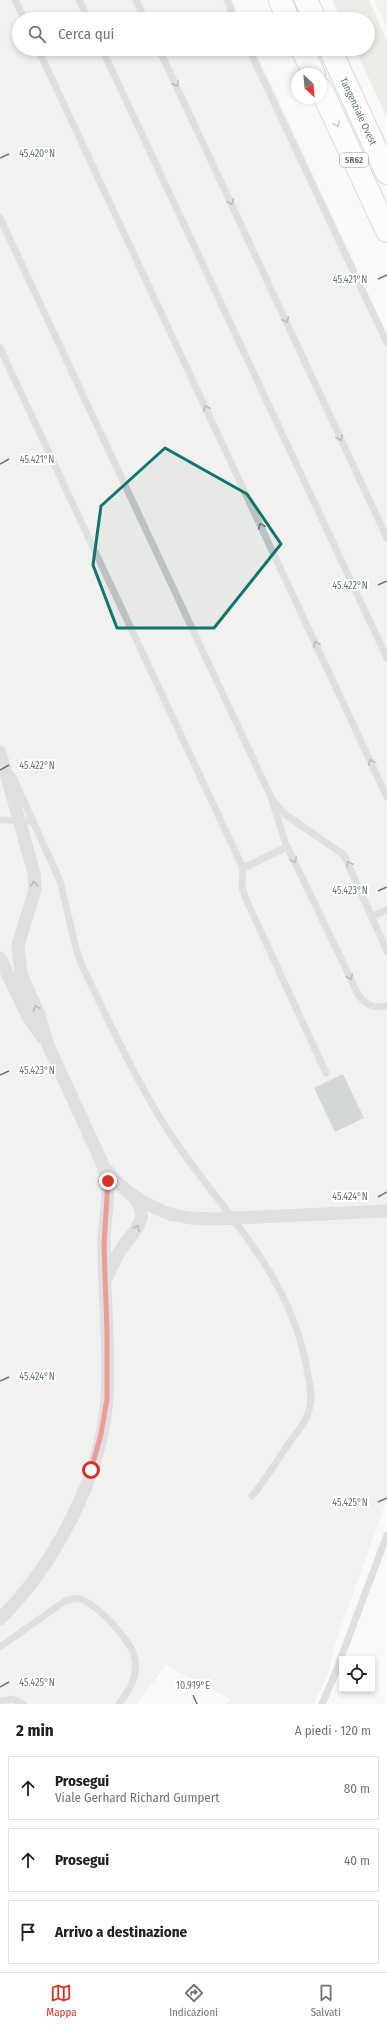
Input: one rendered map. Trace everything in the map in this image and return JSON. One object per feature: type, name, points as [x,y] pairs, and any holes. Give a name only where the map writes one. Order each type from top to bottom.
[{"type":"highway","points":[[280,0],[285,12]]},
{"type":"highway","points":[[306,0],[312,12]]},
{"type":"highway","points":[[321,0],[326,12]]},
{"type":"highway","points":[[305,56],[311,68]]},
{"type":"highway","name":"Tangenziale Ovest","points":[[333,56],[387,173]]},
{"type":"highway","name":"SR62","points":[[344,56],[387,167]]},
{"type":"highway","name":"SR62","points":[[327,102],[387,231]]},
{"type":"street","points":[[0,752],[34,873],[35,890],[32,904],[21,930],[18,945],[23,979],[38,1012],[48,1045],[107,1175],[108,1188],[104,1245],[107,1399],[101,1434],[91,1470],[64,1534],[37,1576],[0,1619]]},
{"type":"street","points":[[0,958],[28,1018],[48,1045]]},
{"type":"street","points":[[102,1163],[112,1177],[131,1194],[140,1206],[142,1217],[140,1224],[115,1260],[105,1281]]},
{"type":"street","points":[[131,1194],[157,1209],[189,1218],[216,1219],[387,1211]]},
{"type":"lane","points":[[15,0],[21,12]]},
{"type":"lane","points":[[79,0],[85,12]]},
{"type":"lane","points":[[136,0],[142,12]]},
{"type":"lane","points":[[226,0],[232,12]]},
{"type":"lane","points":[[41,56],[387,797]]},
{"type":"lane","points":[[105,56],[387,658]]},
{"type":"lane","points":[[162,56],[387,538]]},
{"type":"lane","points":[[252,56],[387,343]]},
{"type":"lane","points":[[0,218],[270,798],[287,847],[359,996],[371,1006],[378,1008],[387,1006]]},
{"type":"lane","points":[[0,348],[243,868],[242,887],[244,897],[326,1073]]},
{"type":"lane","points":[[0,752],[60,881],[76,948],[82,966],[142,1088],[168,1130],[256,1248],[280,1289],[294,1319],[305,1358],[309,1380],[310,1405],[302,1424],[271,1472],[252,1496]]},
{"type":"lane","points":[[270,798],[286,814],[344,855],[387,951]]},
{"type":"lane","points":[[0,820],[33,821]]},
{"type":"lane","points":[[243,868],[287,847]]},
{"type":"lane","points":[[372,916],[387,910]]},
{"type":"lane","points":[[322,1704],[333,1679],[387,1535]]},
{"type":"lane","points":[[0,1647],[65,1601],[75,1599],[85,1602],[124,1636],[133,1649],[136,1659],[135,1676],[131,1686],[119,1704]]},
{"type":"lane","points":[[0,1700],[13,1699],[23,1704]]},
{"type":"highlighted area","points":[[165,448],[247,494],[281,544],[214,628],[117,628],[93,565],[101,506]]},
{"type":"shaded area","points":[[0,0],[233,0],[238,12],[12,12],[12,56],[258,56],[387,334],[387,1499],[336,1641],[326,1678],[314,1704],[226,1704],[230,1699],[166,1665],[137,1704],[0,1704]]},
{"type":"shaded area","points":[[332,0],[369,0],[374,12],[338,12]]},
{"type":"shaded area","points":[[374,0],[387,0],[387,28]]},
{"type":"shaded area","points":[[375,13],[387,40],[387,118],[358,56],[375,56]]},
{"type":"building","points":[[343,1074],[364,1118],[335,1132],[314,1088]]},
{"type":"route","points":[[91,1470],[101,1434],[107,1399],[108,1369],[104,1245],[108,1181]]}]
